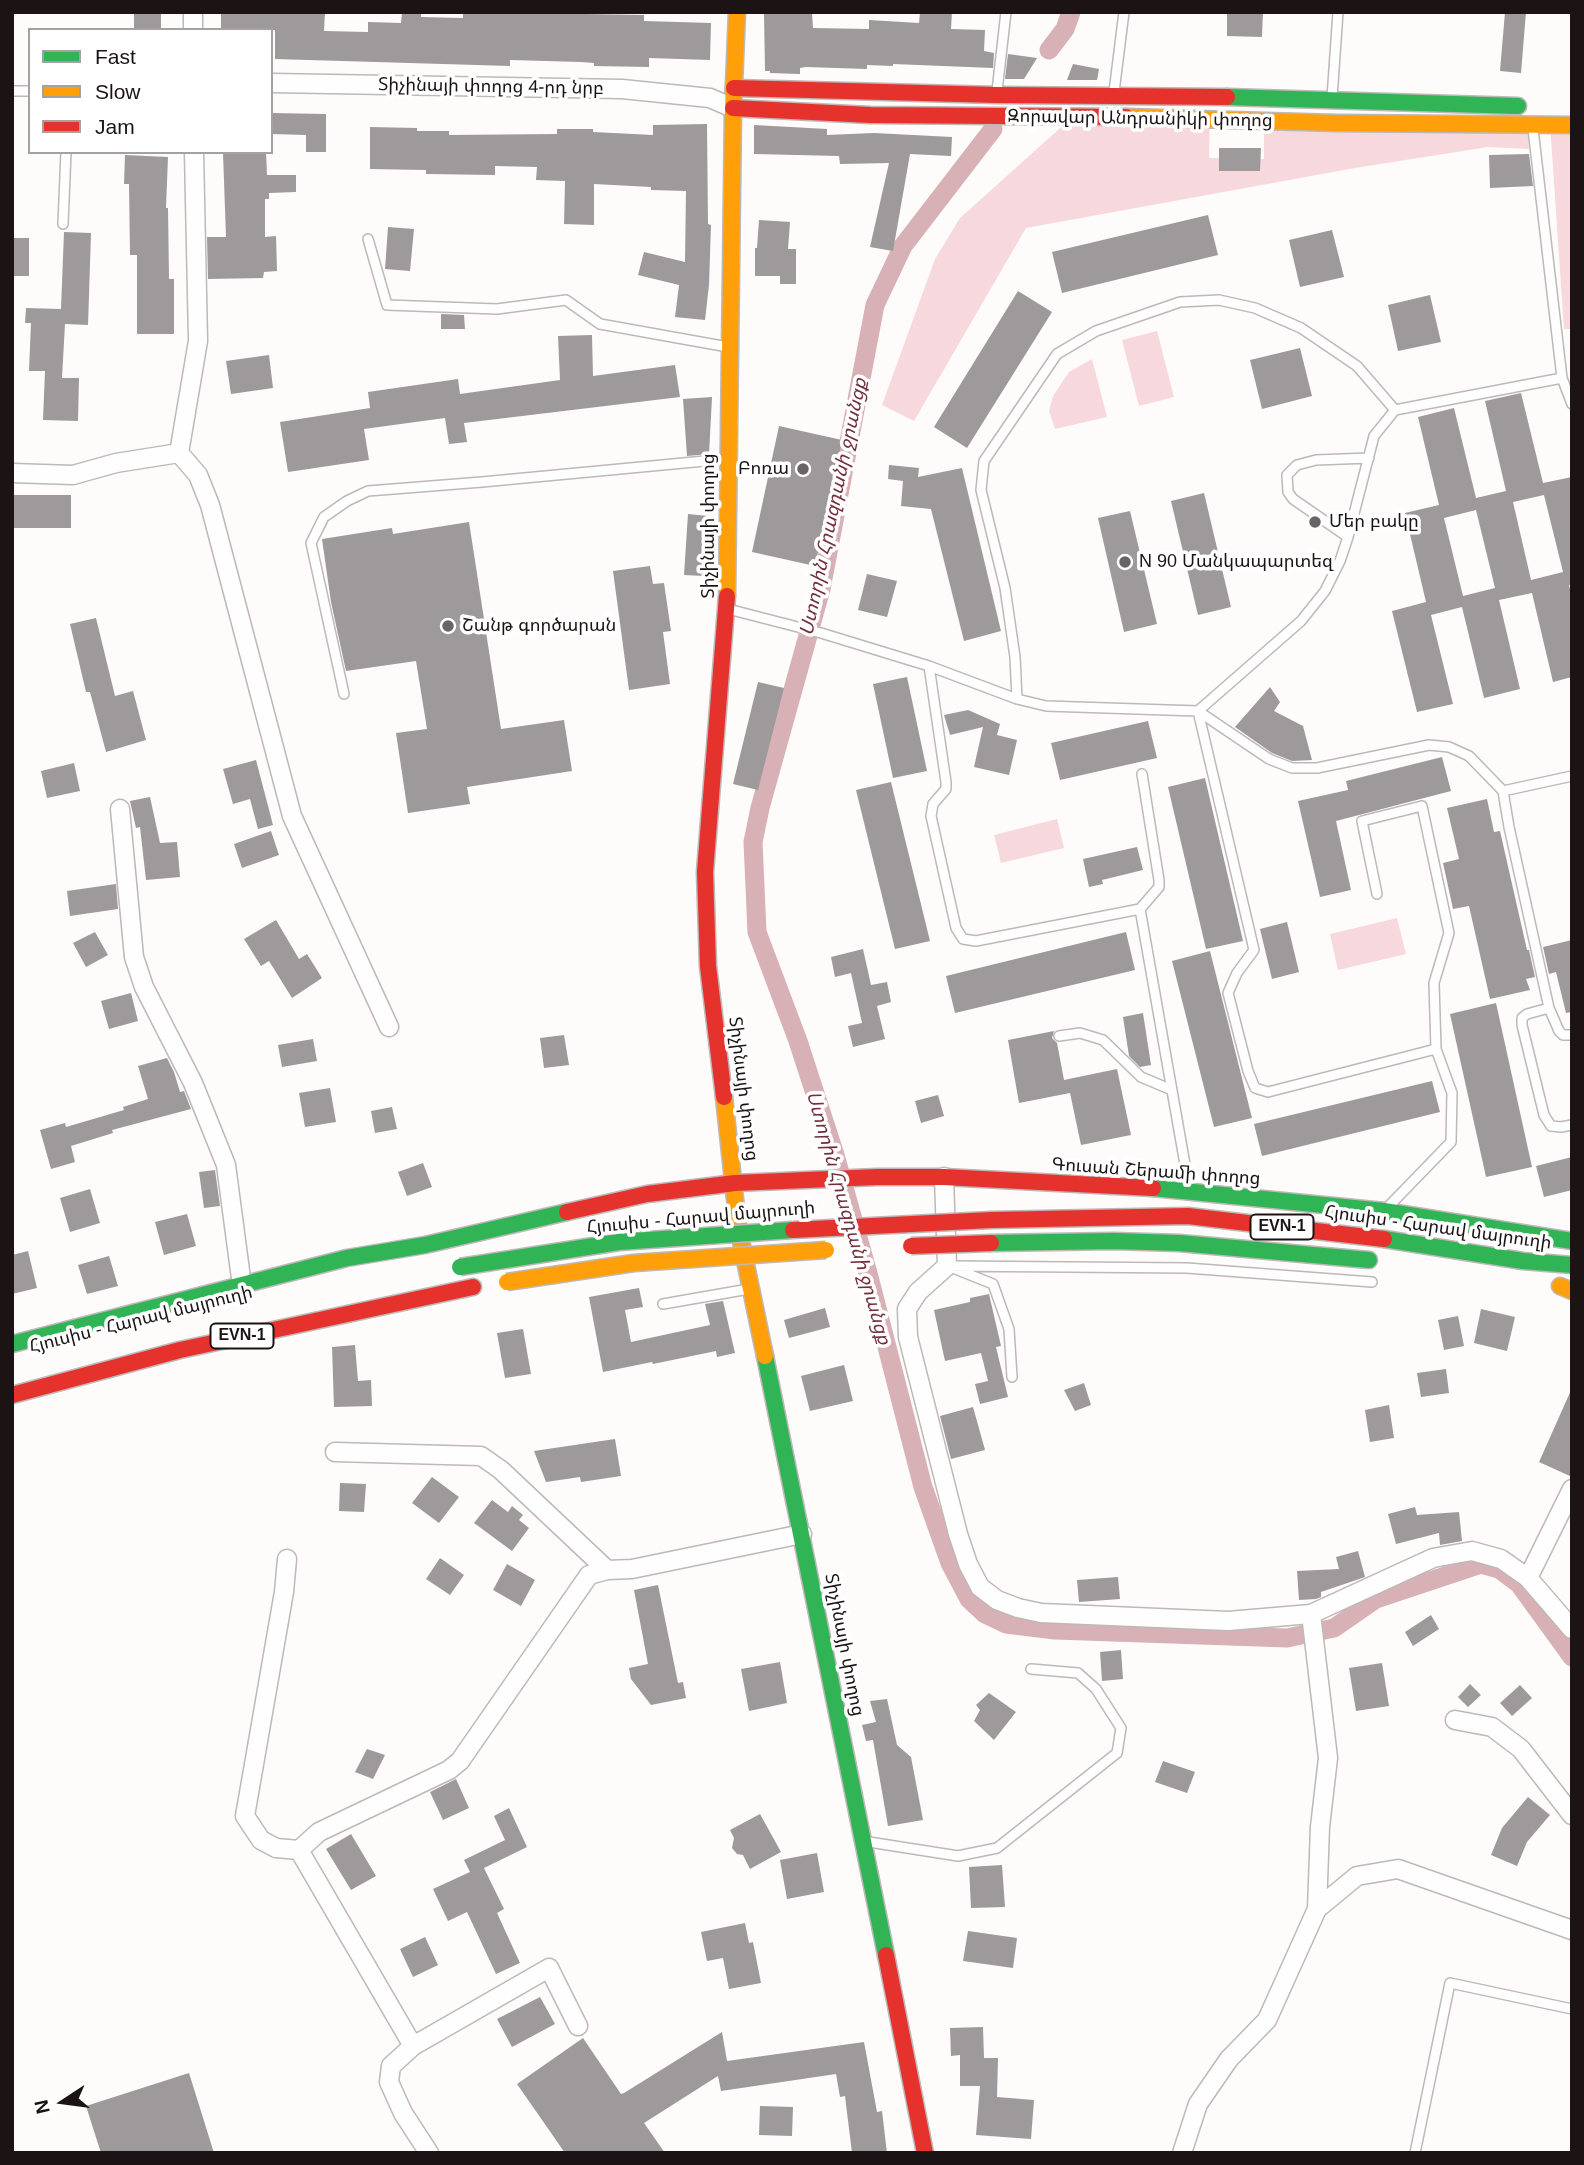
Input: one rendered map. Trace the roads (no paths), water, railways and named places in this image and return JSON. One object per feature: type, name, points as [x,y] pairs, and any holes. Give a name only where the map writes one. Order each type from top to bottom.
[{"type":"main road","name":"Տիչինայի փողոց","points":[[737,12],[733,108],[727,609],[705,872],[708,966],[738,1227],[925,2153]]},
{"type":"main road","name":"Զորավար Անդրանիկի փողոց","points":[[734,88],[1533,106],[1532,124]]},
{"type":"main road","name":"Զորավար Անդրանիկի փողոց","points":[[733,108],[870,115],[1192,117],[1336,123],[1572,125]]},
{"type":"main road","name":"Գուսան Շերամի փողոց","points":[[12,1344],[347,1258],[425,1245],[647,1194],[735,1183],[944,1177],[1190,1190],[1384,1211],[1572,1241]]},
{"type":"main road","name":"Հյուսիս - Հարավ մայրուղի","points":[[454,1268],[646,1240],[777,1230],[990,1220],[1188,1216],[1385,1239],[1523,1261],[1572,1265]]},
{"type":"main road","name":"EVN-1","points":[[895,1247],[1114,1241],[1179,1243],[1388,1262]]},
{"type":"main road","name":"EVN-1","points":[[12,1395],[180,1350],[473,1287],[634,1263],[840,1249]]},
{"type":"street","name":"Տիչինայի փողոց 4-րդ նրբ","points":[[273,83],[622,89],[710,98]]},
{"type":"street","points":[[710,98],[734,88]]},
{"type":"street","name":"Զորավար Անդրանիկի փողոց","points":[[710,98],[733,108]]},
{"type":"street","points":[[179,453],[198,341],[194,154]]},
{"type":"street","points":[[12,473],[74,475],[116,463],[179,453]]},
{"type":"street","points":[[179,453],[198,475],[210,505],[292,816],[389,1027]]},
{"type":"street","points":[[120,809],[134,957],[144,987],[193,1083],[226,1165],[242,1286]]},
{"type":"street","points":[[944,1177],[947,1266],[918,1292],[906,1309],[908,1337],[968,1564],[980,1587],[997,1600],[1041,1613],[1228,1621],[1311,1619],[1433,1558],[1472,1551],[1501,1559],[1528,1578],[1572,1629]]},
{"type":"street","points":[[335,1452],[481,1456],[501,1470],[607,1570]]},
{"type":"street","points":[[1528,1578],[1572,1489]]},
{"type":"street","points":[[286,1559],[284,1592],[245,1816],[261,1840],[276,1848],[299,1850],[319,1832],[449,1770],[460,1761],[589,1575],[607,1570],[632,1569],[802,1534]]},
{"type":"street","points":[[1182,2153],[1198,2104],[1229,2059],[1267,2020],[1317,1909],[1320,1827],[1328,1758],[1311,1619]]},
{"type":"street","points":[[1455,1720],[1492,1727],[1521,1749],[1572,1815]]},
{"type":"street","points":[[299,1850],[413,2046]]},
{"type":"street","points":[[1317,1909],[1357,1876],[1398,1869],[1572,1930]]},
{"type":"street","points":[[429,2153],[403,2113],[389,2082],[391,2066],[413,2046],[549,1968],[578,2026]]},
{"type":"lane","points":[[983,116],[997,95],[1006,12]]},
{"type":"lane","points":[[1108,118],[1124,12]]},
{"type":"lane","points":[[1336,123],[1332,102],[1338,12]]},
{"type":"lane","points":[[1532,124],[1562,378],[1572,404]]},
{"type":"lane","points":[[63,224],[66,154]]},
{"type":"lane","points":[[368,239],[387,305],[497,309],[566,300],[600,324],[729,347]]},
{"type":"lane","points":[[1017,699],[1015,657],[1004,588],[981,489],[984,461],[1057,354],[1096,331],[1180,302],[1219,300],[1255,308],[1301,328],[1357,366],[1395,410]]},
{"type":"lane","points":[[1198,711],[1301,621],[1325,591],[1348,537],[1374,436],[1395,410],[1562,378]]},
{"type":"lane","points":[[1348,537],[1293,499],[1288,492],[1287,475],[1297,465],[1316,460],[1369,458]]},
{"type":"lane","points":[[344,694],[311,543],[324,517],[346,501],[368,491],[728,459]]},
{"type":"lane","points":[[727,609],[821,633],[929,666],[1017,699],[1046,706],[1198,711],[1269,759],[1292,768],[1317,768],[1429,745],[1449,747],[1469,756],[1503,791],[1549,1008],[1559,1031],[1563,1035],[1572,1035]]},
{"type":"lane","points":[[929,666],[946,782],[946,789],[933,804],[931,816],[956,928],[963,939],[976,941],[1140,909],[1159,887],[1142,774]]},
{"type":"lane","points":[[1198,711],[1254,950],[1237,974],[1228,993],[1255,1088],[1268,1092],[1436,1049]]},
{"type":"lane","points":[[1503,791],[1572,776]]},
{"type":"lane","points":[[1377,894],[1362,821],[1422,806],[1449,933],[1434,984],[1436,1049],[1452,1093],[1451,1142],[1384,1211]]},
{"type":"lane","points":[[1140,909],[1190,1190]]},
{"type":"lane","points":[[1549,1008],[1527,1014],[1522,1018],[1522,1025],[1544,1115],[1551,1126],[1572,1125]]},
{"type":"lane","points":[[1059,1037],[1080,1032],[1103,1040],[1142,1076],[1172,1090]]},
{"type":"lane","points":[[947,1266],[1187,1268],[1372,1282]]},
{"type":"lane","points":[[947,1266],[993,1284],[1009,1329],[1013,1377]]},
{"type":"lane","points":[[663,1304],[751,1289]]},
{"type":"lane","points":[[864,1841],[958,1856],[997,1848],[1117,1753],[1121,1728],[1096,1689],[1078,1673],[1031,1669]]},
{"type":"lane","points":[[1415,2153],[1450,1983],[1572,2010]]},
{"type":"waterway","name":"Ստորին Հրազդանի ջրանցք","points":[[1049,50],[1065,29],[1071,12]]},
{"type":"waterway","name":"Ստորին Հրազդանի ջրանցք","points":[[993,129],[903,246],[875,305],[821,589],[753,842],[757,932],[798,1041],[835,1155],[923,1487],[950,1563],[969,1599],[985,1614],[1006,1624],[1055,1630],[1287,1638],[1334,1628],[1376,1599],[1481,1564],[1499,1569],[1519,1584],[1572,1657]]},
{"type":"place","name":"Բոռա","points":[[803,469]]},
{"type":"place","name":"Մեր բակը","points":[[1315,522]]},
{"type":"place","name":"N 90 Մանկապարտեզ","points":[[1125,562]]},
{"type":"place","name":"Շանթ գործարան","points":[[448,626]]}]
